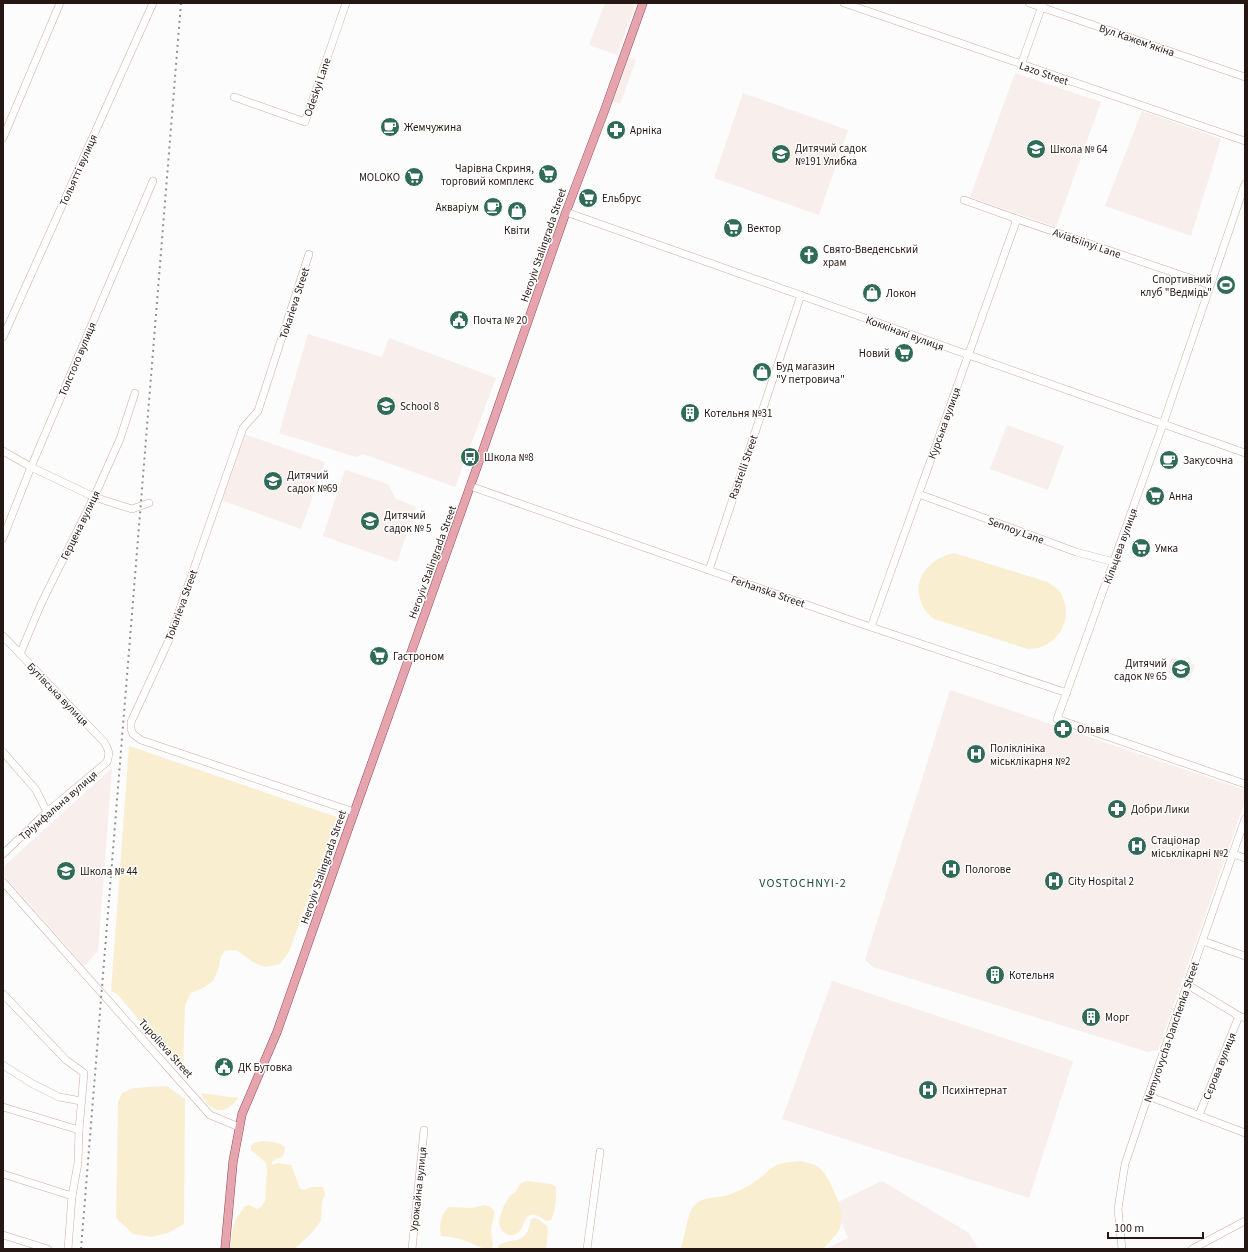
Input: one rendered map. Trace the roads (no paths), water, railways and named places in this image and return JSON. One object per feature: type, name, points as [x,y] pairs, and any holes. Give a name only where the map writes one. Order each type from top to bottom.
[{"type":"main road","name":"Heroyiv Stalingrada Street","points":[[239,1127],[242,1114],[277,1032],[566,212],[643,3]]},
{"type":"main road","points":[[225,1249],[233,1162],[239,1127]]},
{"type":"street","points":[[3,138],[60,3]]},
{"type":"street","name":"Тольятті вулиця","points":[[3,337],[153,3]]},
{"type":"street","name":"Odeskyi Lane","points":[[234,97],[305,122],[346,3]]},
{"type":"street","name":"Lazo Street","points":[[844,3],[1020,65],[1245,141]]},
{"type":"street","name":"Вул Кажем'якіна","points":[[1029,3],[1042,5],[1245,77]]},
{"type":"street","points":[[1020,65],[1042,5]]},
{"type":"street","name":"Толстого вулиця","points":[[3,538],[153,181]]},
{"type":"street","name":"Кільцева вулиця","points":[[1245,184],[1163,424],[1057,719],[1245,784]]},
{"type":"street","name":"Aviatsiinyi Lane","points":[[964,200],[1210,285]]},
{"type":"street","name":"Коккінакі вулиця","points":[[566,212],[968,356],[1245,453]]},
{"type":"street","name":"Курська вулиця","points":[[871,627],[1017,219]]},
{"type":"street","name":"Tokarieva Street","points":[[309,254],[258,411],[243,428],[169,640],[131,722],[131,729],[132,734],[141,740],[354,812]]},
{"type":"street","name":"Rastrelli Street","points":[[709,570],[801,295]]},
{"type":"street","name":"Герцена вулиця","points":[[20,654],[41,604],[94,497],[120,438],[135,393]]},
{"type":"street","points":[[3,451],[94,497],[132,509],[149,502]]},
{"type":"street","name":"Ferhanska Street","points":[[470,486],[871,627],[1067,693]]},
{"type":"street","name":"Sennoy Lane","points":[[919,494],[1076,552],[1114,562]]},
{"type":"street","name":"Бутівська вулиця","points":[[3,636],[104,742],[109,750],[109,754]]},
{"type":"street","points":[[3,752],[36,790],[47,812]]},
{"type":"street","name":"Тріумфальна вулиця","points":[[3,854],[47,812],[107,762],[109,754]]},
{"type":"street","name":"Nemyrovycha-Danchenka Street","points":[[1122,1249],[1118,1209],[1125,1164],[1245,819]]},
{"type":"street","points":[[1232,854],[1245,858]]},
{"type":"street","name":"Tupolieva Street","points":[[3,882],[210,1115],[239,1127]]},
{"type":"street","points":[[1203,941],[1245,956]]},
{"type":"street","points":[[1188,985],[1242,1017]]},
{"type":"street","points":[[3,994],[66,1060],[84,1072],[78,1163],[72,1196],[68,1249]]},
{"type":"street","name":"Сєрова вулиця","points":[[1199,1115],[1242,1017]]},
{"type":"street","points":[[3,1065],[31,1083],[58,1097],[82,1101]]},
{"type":"street","points":[[1148,1096],[1245,1133]]},
{"type":"street","points":[[3,1107],[79,1130]]},
{"type":"street","name":"Урожайна вулиця","points":[[412,1249],[424,1130]]},
{"type":"street","points":[[587,1249],[600,1152]]},
{"type":"street","points":[[3,1174],[72,1196]]},
{"type":"street","points":[[1192,1249],[1245,1221]]},
{"type":"street","points":[[3,1235],[48,1249]]},
{"type":"railway","points":[[81,1249],[181,3]]},
{"type":"place","name":"Жемчужина","points":[[390,127]]},
{"type":"place","name":"Арніка","points":[[616,130]]},
{"type":"place","name":"Школа № 64","points":[[1036,149]]},
{"type":"place","name":"Дитячий садок №191 Улибка","points":[[781,154]]},
{"type":"place","name":"Чарівна Скриня, торговий комплекс","points":[[548,174]]},
{"type":"place","name":"MOLOKO","points":[[414,177]]},
{"type":"place","name":"Ельбрус","points":[[588,198]]},
{"type":"place","name":"Акваріум","points":[[493,207]]},
{"type":"place","name":"Квіти","points":[[517,211]]},
{"type":"place","name":"Вектор","points":[[733,228]]},
{"type":"place","name":"Свято-Введенський храм","points":[[809,255]]},
{"type":"place","name":"Спортивний клуб \"Ведмідь\"","points":[[1226,285]]},
{"type":"place","name":"Локон","points":[[872,293]]},
{"type":"place","name":"Почта № 20","points":[[459,320]]},
{"type":"place","name":"Новий","points":[[904,353]]},
{"type":"place","name":"Буд магазин \"У петровича\"","points":[[762,372]]},
{"type":"place","name":"School 8","points":[[386,406]]},
{"type":"place","name":"Котельня №31","points":[[690,413]]},
{"type":"place","name":"Школа №8","points":[[470,457]]},
{"type":"place","name":"Закусочна","points":[[1169,460]]},
{"type":"place","name":"Дитячий садок №69","points":[[273,481]]},
{"type":"place","name":"Анна","points":[[1155,496]]},
{"type":"place","name":"Дитячий садок № 5","points":[[370,521]]},
{"type":"place","name":"Умка","points":[[1141,548]]},
{"type":"place","name":"Гастроном","points":[[379,656]]},
{"type":"place","name":"Дитячий садок № 65","points":[[1181,669]]},
{"type":"place","name":"Ольвія","points":[[1063,729]]},
{"type":"place","name":"Поліклініка міськлікарня №2","points":[[976,754]]},
{"type":"place","name":"Добри Лики","points":[[1117,809]]},
{"type":"place","name":"Стаціонар міськлікарні №2","points":[[1137,846]]},
{"type":"place","name":"Пологове","points":[[951,869]]},
{"type":"place","name":"Школа № 44","points":[[66,871]]},
{"type":"place","name":"City Hospital 2","points":[[1054,881]]},
{"type":"place","name":"Котельня","points":[[995,975]]},
{"type":"place","name":"Морг","points":[[1091,1017]]},
{"type":"place","name":"ДК Бутовка","points":[[224,1067]]},
{"type":"place","name":"Психінтернат","points":[[928,1090]]},
{"type":"district","name":"VOSTOCHNYI-2","points":[[803,883]]}]
